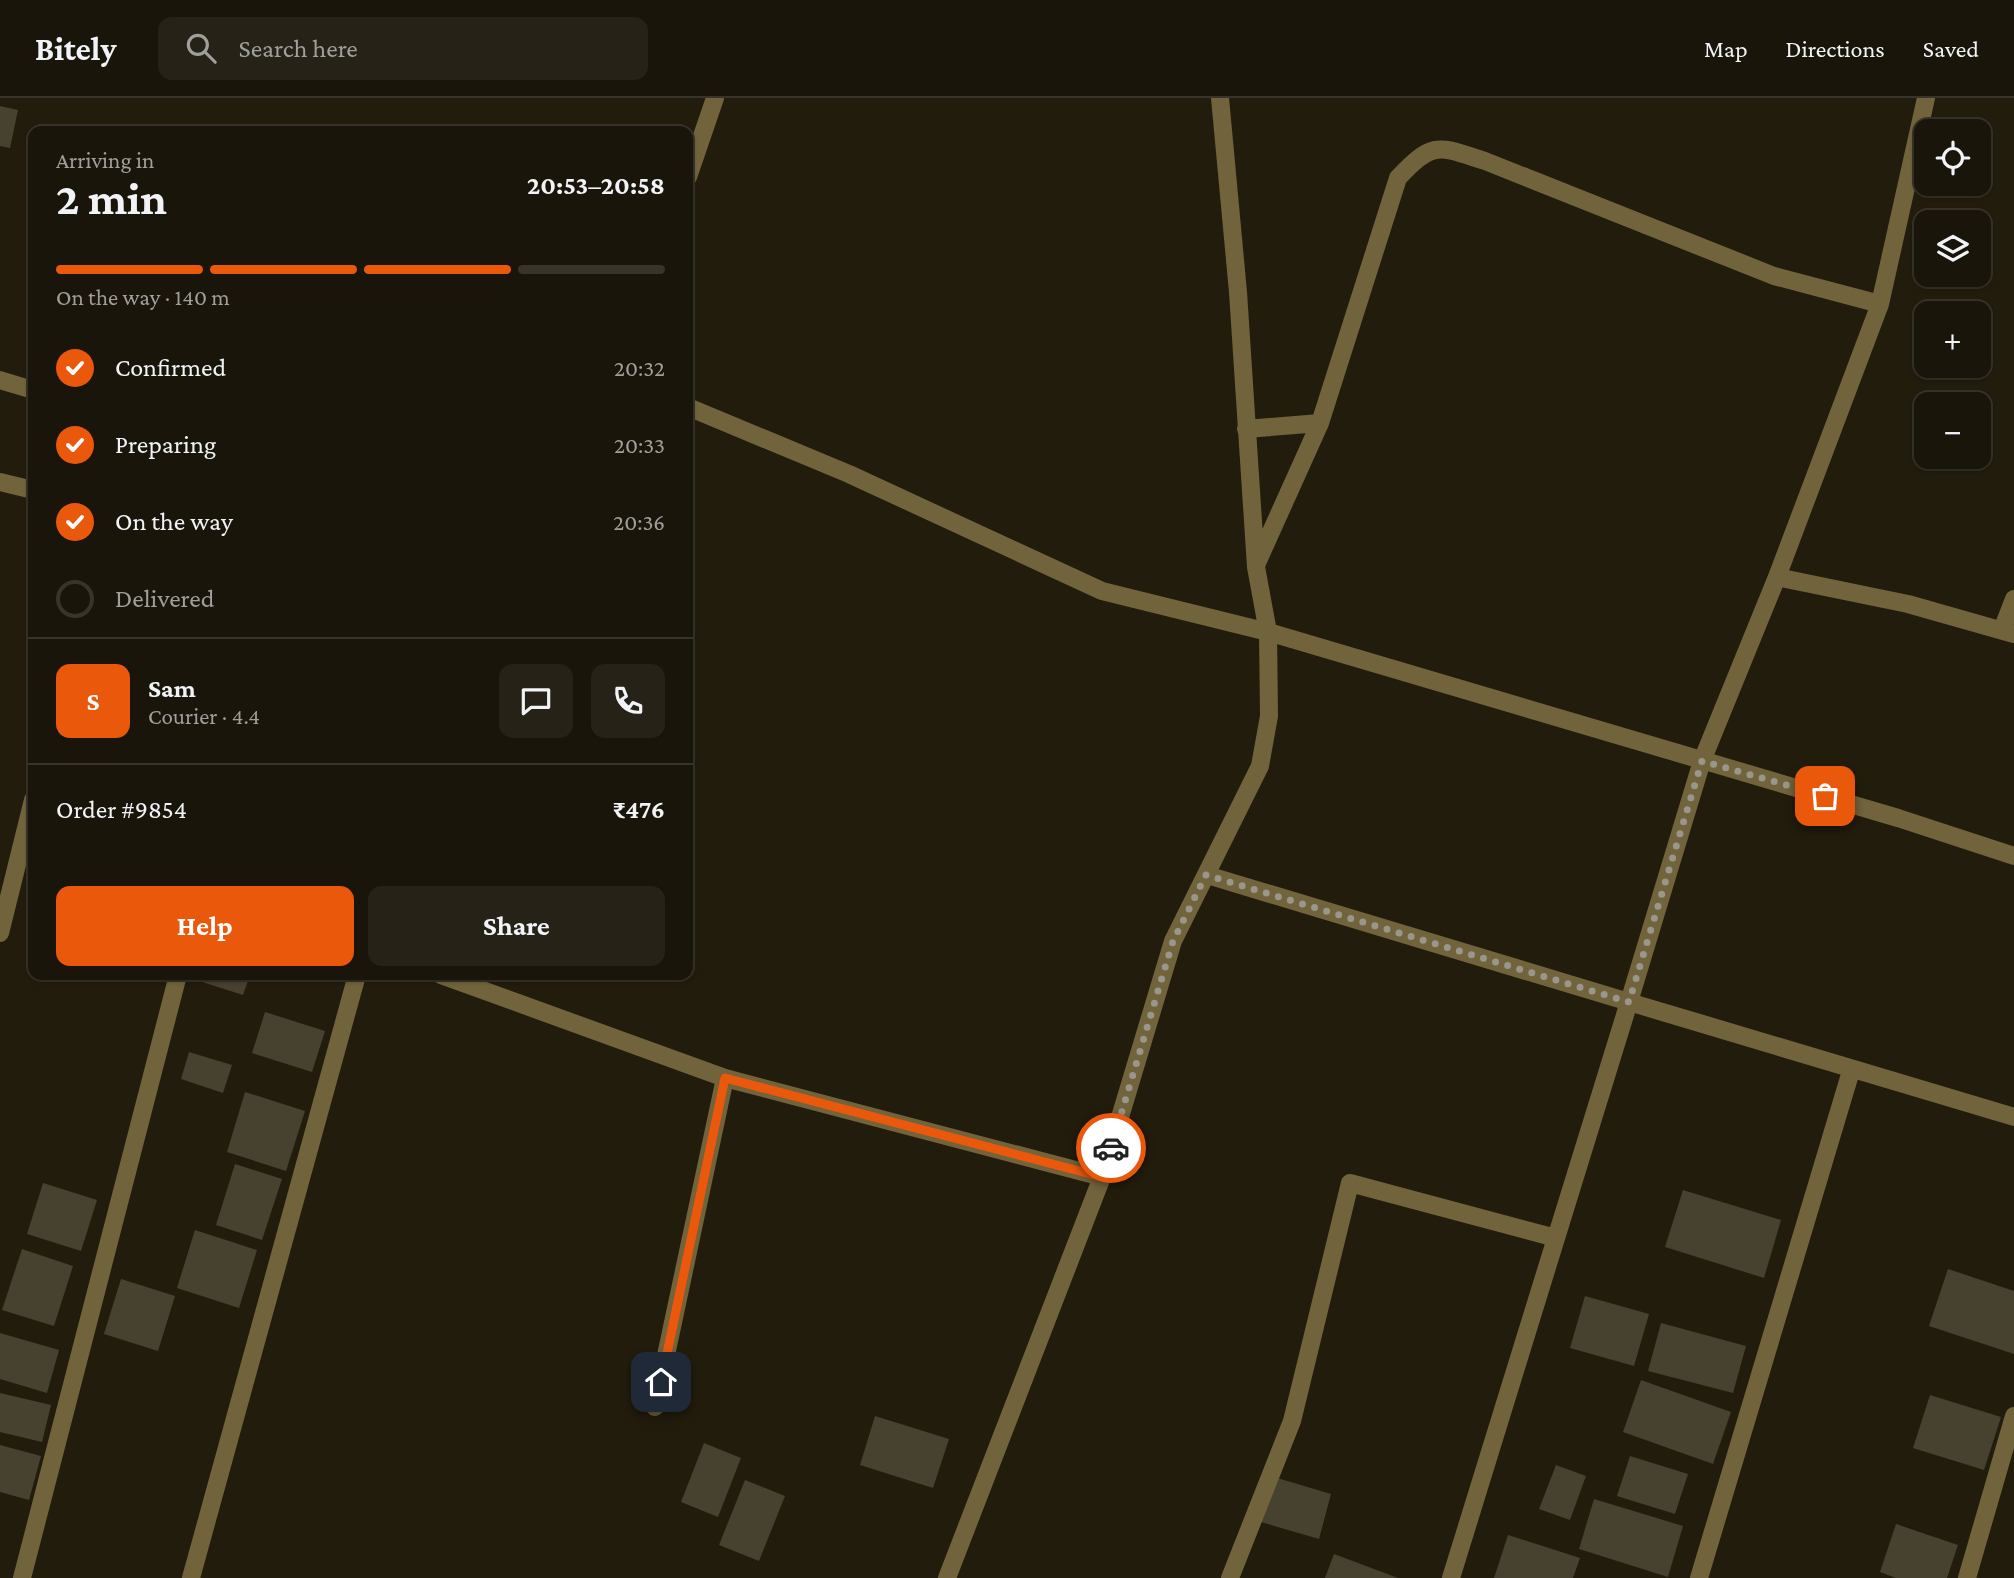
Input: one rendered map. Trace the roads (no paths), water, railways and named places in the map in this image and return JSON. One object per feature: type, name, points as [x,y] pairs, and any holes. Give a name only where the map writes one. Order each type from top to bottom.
[{"type":"street","points":[[693,162],[715,98]]},
{"type":"street","points":[[947,1578],[1102,1177],[1173,941],[1260,766],[1269,716],[1268,632],[1256,567],[1220,98]]},
{"type":"street","points":[[1451,1578],[1702,761],[1777,578],[1880,304],[1926,98]]},
{"type":"street","points":[[1256,567],[1320,423],[1398,178],[1422,153],[1446,148],[1531,178],[1774,276],[1880,304]]},
{"type":"street","points":[[0,380],[28,388]]},
{"type":"street","points":[[693,409],[849,474],[1102,591],[1268,632],[1898,818],[2014,856]]},
{"type":"street","points":[[1246,429],[1320,423]]},
{"type":"street","points":[[0,482],[28,488]]},
{"type":"street","points":[[1777,578],[1909,604],[2008,632],[2014,599]]},
{"type":"street","points":[[0,933],[28,820]]},
{"type":"street","points":[[1206,875],[1851,1071],[2014,1117]]},
{"type":"street","points":[[22,1578],[177,980]]},
{"type":"street","points":[[191,1578],[357,980]]},
{"type":"street","points":[[455,980],[725,1078],[1102,1177]]},
{"type":"street","points":[[1699,1578],[1851,1071]]},
{"type":"street","points":[[655,1407],[725,1078]]},
{"type":"street","points":[[1230,1578],[1292,1421],[1350,1183],[1556,1238]]},
{"type":"street","points":[[1967,1578],[2014,1416]]}]
